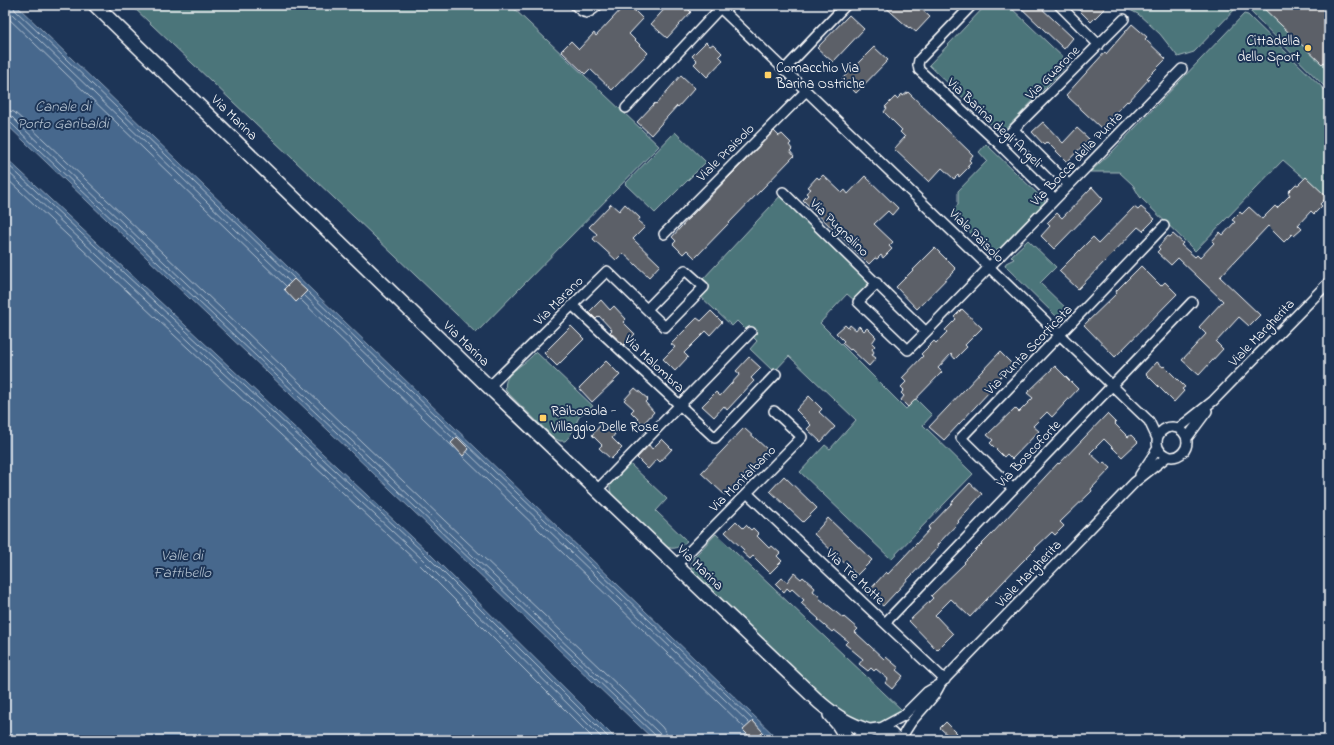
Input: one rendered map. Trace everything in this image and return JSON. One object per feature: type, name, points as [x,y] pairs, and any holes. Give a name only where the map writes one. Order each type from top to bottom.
[{"type":"street","name":"Via Marina","points":[[95,5],[489,387],[819,702],[838,724],[848,740]]},
{"type":"street","points":[[575,5],[583,13],[587,14],[598,5]]},
{"type":"street","points":[[784,70],[846,5]]},
{"type":"street","name":"Via Barina degli Angeli","points":[[972,5],[919,60],[919,70],[999,144],[1055,199]]},
{"type":"street","points":[[1059,5],[1099,45]]},
{"type":"street","points":[[626,108],[720,6]]},
{"type":"street","name":"Viale Paisolo","points":[[720,6],[784,70],[1149,421],[1158,438]]},
{"type":"street","name":"Via Guarone","points":[[999,144],[1124,19]]},
{"type":"street","name":"Via Bocca della Punta","points":[[877,283],[858,302],[908,350],[1182,68]]},
{"type":"street","name":"Viale Praisolo","points":[[664,234],[806,90]]},
{"type":"street","points":[[1014,130],[1069,185]]},
{"type":"street","name":"Via Pugnalino","points":[[783,192],[926,332]]},
{"type":"street","name":"Via Punta Scorticata","points":[[1013,489],[961,438],[1164,226]]},
{"type":"street","points":[[685,270],[704,287],[665,327],[647,309],[685,270]]},
{"type":"street","name":"Via Marano","points":[[489,387],[607,271],[647,309]]},
{"type":"street","name":"Viale Margherita","points":[[1179,428],[1213,401],[1329,282]]},
{"type":"street","name":"Via Boscoforte","points":[[886,624],[1192,302]]},
{"type":"street","name":"Via Malombra","points":[[572,305],[680,406],[751,332]]},
{"type":"street","points":[[597,490],[680,406],[715,438],[776,374]]},
{"type":"street","name":"Viale Margherita","points":[[874,730],[903,716],[927,692],[943,681],[1135,482],[1168,456],[1175,457],[1184,452],[1187,438],[1213,401]]},
{"type":"street","name":"Via Montalbano","points":[[676,565],[802,437],[774,411]]},
{"type":"street","name":"Viale Paisolo","points":[[1149,421],[1168,427]]},
{"type":"street","points":[[1168,456],[1161,452],[1157,443],[1163,429],[1168,427],[1179,428],[1187,438]]},
{"type":"street","name":"Viale Margherita","points":[[1135,482],[1158,448]]},
{"type":"street","name":"Via Tre Motte","points":[[747,493],[886,624],[943,681]]},
{"type":"street","name":"Viale Margherita","points":[[901,740],[904,732],[915,716],[932,699],[943,681]]},
{"type":"street","name":"Via Marina","points":[[819,702],[842,720],[856,727],[887,732],[896,740]]},
{"type":"street","points":[[858,740],[865,733],[874,730]]},
{"type":"green space","points":[[131,5],[510,5],[659,146],[476,333]]},
{"type":"green space","points":[[986,5],[1008,5],[1069,63],[1001,134],[929,65]]},
{"type":"green space","points":[[1120,5],[1239,5],[1194,52],[1178,57],[1160,34],[1138,14]]},
{"type":"green space","name":"Cittadella dello Sport","points":[[1244,5],[1329,5],[1329,91]]},
{"type":"green space","points":[[1244,14],[1248,15],[1329,94],[1329,200],[1283,160],[1195,251],[1140,197],[1133,185],[1119,172],[1090,172],[1112,152]]},
{"type":"green space","points":[[675,132],[706,162],[655,213],[625,184]]},
{"type":"green space","points":[[986,144],[1046,202],[995,255],[987,254],[989,251],[956,219],[954,210],[958,204],[958,191],[987,161],[979,152]]},
{"type":"green space","points":[[783,193],[874,282],[855,301],[847,294],[820,323],[906,409],[916,399],[932,415],[923,425],[973,474],[891,559],[800,472],[825,445],[830,449],[856,420],[789,356],[774,372],[750,349],[757,341],[737,321],[732,326],[699,295],[709,285],[703,279]]},
{"type":"green space","points":[[1028,240],[1056,267],[1040,283],[1069,311],[1060,320],[1005,266],[1006,263],[1014,259],[1011,256]]},
{"type":"green space","points":[[536,352],[593,406],[579,417],[572,433],[565,441],[560,441],[554,438],[506,391],[505,386],[509,376]]},
{"type":"green space","points":[[630,464],[667,499],[656,511],[687,541],[677,548],[665,546],[612,496],[610,485]]},
{"type":"green space","points":[[716,534],[902,710],[894,717],[884,722],[867,725],[855,721],[835,708],[694,573],[691,565],[694,557]]},
{"type":"water","name":"Canale di Porto Garibaldi","points":[[5,5],[16,5],[779,740],[654,740],[5,123]]},
{"type":"water","name":"Valle di Fattibello","points":[[5,157],[428,552],[617,740],[5,740]]},
{"type":"building","points":[[625,5],[629,5],[643,19],[629,34],[648,53],[612,90],[590,69],[585,74],[561,51],[571,41],[579,49],[594,33],[596,36]]},
{"type":"building","points":[[668,5],[684,5],[691,12],[667,38],[651,24]]},
{"type":"building","points":[[883,5],[917,5],[930,17],[916,32],[910,27],[909,28]]},
{"type":"building","points":[[1018,5],[1038,5],[1073,38],[1064,49]]},
{"type":"building","points":[[1074,5],[1108,5],[1091,22]]},
{"type":"building","name":"Cittadella dello Sport","points":[[1260,5],[1329,5],[1329,57],[1322,64]]},
{"type":"building","points":[[849,15],[864,29],[833,62],[817,48]]},
{"type":"building","points":[[1132,24],[1147,37],[1145,39],[1166,59],[1147,78],[1149,79],[1128,102],[1127,101],[1101,128],[1066,95],[1105,52],[1106,54]]},
{"type":"building","points":[[706,42],[710,46],[713,44],[722,53],[719,56],[723,60],[707,77],[694,64],[697,61],[692,56]]},
{"type":"building","points":[[874,47],[888,60],[856,93],[842,79]]},
{"type":"building","points":[[681,75],[695,88],[651,135],[637,122],[655,103],[656,104]]},
{"type":"building","points":[[908,92],[973,155],[969,160],[971,162],[967,166],[969,167],[959,177],[958,175],[954,179],[942,168],[929,182],[894,149],[905,137],[900,132],[902,130],[884,112],[887,108],[885,107],[895,97],[897,99],[902,94],[903,96]]},
{"type":"building","points":[[1043,122],[1063,143],[1077,128],[1089,139],[1067,162],[1047,142],[1044,145],[1032,132]]},
{"type":"building","points":[[774,131],[779,136],[782,134],[791,143],[789,145],[792,149],[790,151],[794,156],[695,258],[687,250],[683,254],[673,244],[676,241],[672,237]]},
{"type":"building","points":[[823,175],[842,193],[845,190],[848,194],[865,176],[898,208],[892,215],[888,211],[874,224],[893,242],[889,246],[892,249],[883,258],[881,255],[869,264],[803,200],[808,195],[806,193],[811,189],[808,187],[817,177],[819,179]]},
{"type":"building","points":[[1306,177],[1327,197],[1320,204],[1322,206],[1314,214],[1311,211],[1298,225],[1302,229],[1294,236],[1292,234],[1284,242],[1268,226],[1220,277],[1260,315],[1249,326],[1239,317],[1216,342],[1223,349],[1199,375],[1182,360],[1206,334],[1199,327],[1223,301],[1178,258],[1171,265],[1157,252],[1160,249],[1158,247],[1168,236],[1170,237],[1173,234],[1183,243],[1181,245],[1195,257],[1197,255],[1200,258],[1214,243],[1212,241],[1220,232],[1223,235],[1235,222],[1232,220],[1240,212],[1242,214],[1249,207],[1262,219],[1275,206],[1277,208],[1290,195],[1288,192]]},
{"type":"building","points":[[1092,187],[1103,199],[1054,249],[1041,236],[1050,226],[1047,223],[1057,213],[1062,218]]},
{"type":"building","points":[[611,204],[619,211],[625,204],[640,218],[638,221],[645,227],[633,239],[660,265],[649,277],[623,253],[616,260],[593,239],[597,234],[589,227]]},
{"type":"building","points":[[1134,207],[1138,210],[1141,207],[1155,219],[1143,231],[1138,227],[1078,289],[1059,271],[1093,237],[1099,243]]},
{"type":"building","points":[[935,248],[956,269],[917,309],[896,287]]},
{"type":"building","points":[[1141,266],[1161,286],[1165,282],[1177,294],[1115,357],[1084,325],[1117,293],[1116,291]]},
{"type":"building","points":[[294,279],[307,291],[296,302],[284,289]]},
{"type":"building","points":[[601,300],[610,310],[614,306],[626,319],[623,322],[635,334],[624,345],[610,332],[612,330],[599,316],[596,319],[589,312]]},
{"type":"building","points":[[962,309],[982,328],[965,345],[967,347],[955,359],[951,354],[938,368],[942,372],[908,407],[901,400],[904,396],[901,393],[904,390],[901,387],[906,382],[902,378],[923,356],[921,354],[934,341],[936,343],[947,332],[945,330],[956,319],[954,317]]},
{"type":"building","points":[[711,311],[722,322],[710,335],[706,331],[684,353],[688,357],[675,371],[663,359],[675,347],[671,344],[697,318],[701,321]]},
{"type":"building","points":[[845,325],[848,328],[850,325],[856,330],[859,326],[864,331],[867,328],[876,337],[872,343],[875,346],[872,349],[874,352],[872,355],[876,358],[869,366],[851,349],[850,350],[842,343],[844,341],[836,333]]},
{"type":"building","points":[[571,326],[584,339],[557,366],[544,353]]},
{"type":"building","points":[[1000,352],[1012,364],[990,388],[991,390],[944,440],[929,427]]},
{"type":"building","points":[[749,357],[761,368],[751,378],[754,381],[727,410],[724,406],[714,417],[702,406],[716,392],[720,396],[740,374],[736,371]]},
{"type":"building","points":[[606,361],[620,375],[592,402],[579,388]]},
{"type":"building","points":[[1157,362],[1163,367],[1164,366],[1185,387],[1182,389],[1184,391],[1174,402],[1146,374]]},
{"type":"building","points":[[1055,366],[1078,389],[1052,417],[1047,412],[1033,426],[1039,431],[1012,459],[1007,454],[1004,457],[990,443],[993,440],[987,435],[1015,408],[1019,412],[1033,398],[1027,393]]},
{"type":"building","points":[[635,388],[648,399],[645,402],[654,412],[643,424],[631,412],[634,409],[624,400]]},
{"type":"building","points":[[809,396],[822,409],[819,412],[835,427],[821,442],[807,429],[811,425],[796,410]]},
{"type":"building","points":[[1107,414],[1128,437],[1131,435],[1138,442],[1122,457],[1104,439],[1090,453],[1102,464],[1104,462],[1111,468],[1091,489],[1092,491],[1060,522],[1064,526],[1055,535],[1052,532],[1035,548],[970,617],[951,599],[935,615],[953,634],[937,650],[909,621],[933,598],[931,596],[965,563],[964,562],[1058,463],[1059,464]]},
{"type":"building","points":[[603,422],[615,434],[612,438],[622,448],[611,459],[599,448],[602,445],[592,435]]},
{"type":"building","points":[[744,428],[768,450],[725,495],[701,473]]},
{"type":"building","points":[[457,437],[469,449],[463,456],[451,443]]},
{"type":"building","points":[[662,439],[672,449],[660,462],[657,459],[648,469],[637,458],[649,445],[652,449]]},
{"type":"building","points":[[784,476],[817,508],[803,522],[770,491]]},
{"type":"building","points":[[970,483],[982,494],[958,521],[959,522],[937,545],[938,547],[883,606],[867,593],[886,572],[888,574]]},
{"type":"building","points":[[828,518],[872,560],[857,575],[814,534]]},
{"type":"building","points":[[736,521],[743,528],[746,525],[751,530],[753,528],[759,534],[757,536],[769,548],[772,546],[780,553],[777,556],[782,561],[770,573],[753,556],[750,559],[742,552],[744,550],[725,532]]},
{"type":"building","points":[[794,573],[801,579],[803,577],[815,588],[813,591],[820,597],[819,598],[858,629],[855,632],[884,659],[886,657],[899,668],[896,670],[903,676],[892,689],[885,683],[888,679],[876,669],[874,671],[871,668],[868,671],[859,664],[863,659],[845,644],[848,641],[834,630],[832,632],[818,620],[819,619],[801,603],[804,600],[792,589],[790,591],[787,588],[784,592],[776,584],[782,578],[787,582]]},
{"type":"building","points":[[753,721],[763,732],[755,740],[753,740],[743,730]]},
{"type":"building","points":[[946,722],[957,733],[952,739],[940,728]]},
{"type":"place","name":"Cittadella dello Sport","points":[[1308,48]]},
{"type":"place","name":"Comacchio Via Barina Ostriche","points":[[768,75]]},
{"type":"place","name":"Raibosola - Villaggio Delle Rose","points":[[543,418]]}]
